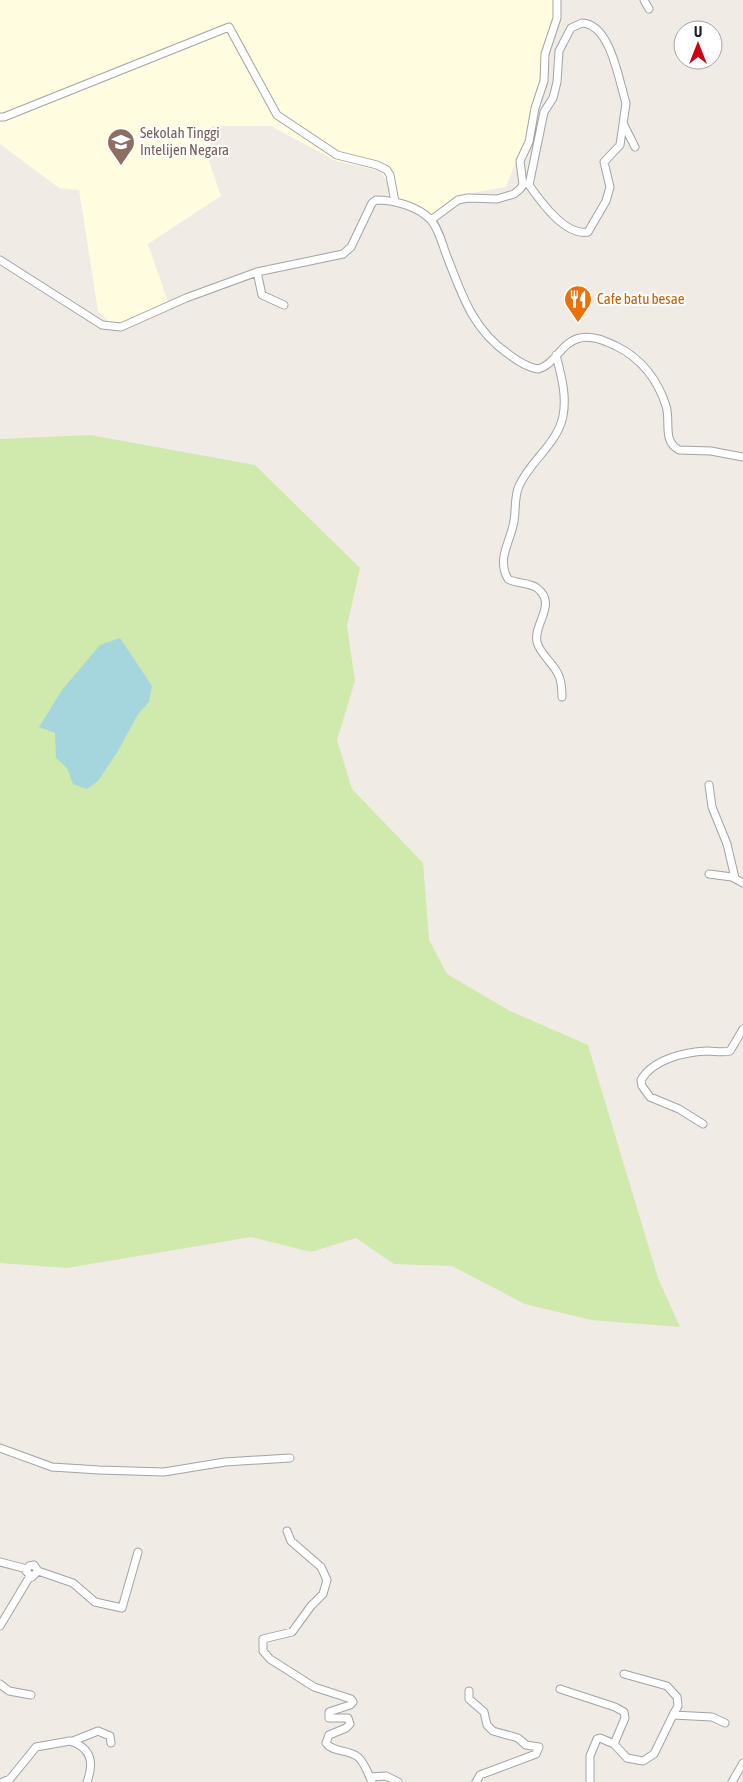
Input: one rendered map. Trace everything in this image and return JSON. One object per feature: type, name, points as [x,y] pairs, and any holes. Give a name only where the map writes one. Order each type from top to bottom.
[{"type":"street","points":[[430,220],[458,200],[505,197],[514,194],[526,185],[544,112],[553,98],[557,82],[559,52],[567,34],[575,26],[589,24],[607,42],[626,103],[620,145],[604,162],[610,187],[606,201],[588,232],[579,234],[571,230],[543,205],[526,185],[520,162],[530,142],[535,108],[544,81],[545,54],[557,18],[557,0]]},
{"type":"street","points":[[644,0],[649,9]]},
{"type":"street","points":[[0,117],[229,27],[277,116],[336,155],[384,168],[390,175],[395,202]]},
{"type":"street","points":[[624,125],[635,148]]},
{"type":"street","points":[[1,264],[102,324],[115,328],[144,318],[186,298],[257,272],[343,254],[351,247],[372,203],[376,200],[395,202],[409,207],[430,220],[470,312],[491,341],[517,360],[535,369],[543,368],[566,344],[580,338],[600,340],[632,354],[643,364],[662,396],[669,418],[668,438],[672,446],[679,450],[711,451],[743,457]]},
{"type":"street","points":[[257,272],[262,295],[284,305]]},
{"type":"street","points":[[556,355],[564,389],[563,416],[560,428],[519,486],[514,521],[503,560],[504,572],[508,579],[536,588],[544,599],[545,614],[537,632],[537,641],[560,676],[562,697]]},
{"type":"street","points":[[709,785],[712,807],[727,844],[735,878]]},
{"type":"street","points":[[709,874],[735,878],[743,883]]},
{"type":"street","points":[[703,1124],[679,1109],[650,1097],[642,1086],[641,1080],[653,1066],[664,1060],[700,1052],[730,1051],[743,1029]]},
{"type":"street","points":[[0,1448],[52,1467],[109,1471],[164,1472],[225,1462],[290,1458]]},
{"type":"street","points":[[287,1531],[291,1541],[321,1567],[326,1574],[326,1585],[323,1594],[311,1606],[292,1632],[263,1639],[263,1651],[270,1659],[314,1687],[351,1699],[353,1702],[350,1705],[328,1712],[329,1718],[346,1718],[350,1724],[346,1728],[329,1735],[326,1743],[330,1747],[351,1753],[359,1758],[371,1780],[386,1776],[398,1782]]},
{"type":"street","points":[[0,1562],[35,1576],[38,1571],[72,1583],[95,1602],[122,1608],[138,1552]]},
{"type":"street","points":[[0,1626],[28,1573]]},
{"type":"street","points":[[590,1782],[590,1756],[597,1739],[604,1738],[614,1744],[626,1758],[637,1761],[649,1759],[660,1744],[678,1706],[677,1697],[667,1686],[624,1674]]},
{"type":"street","points":[[0,1684],[9,1691],[31,1696]]},
{"type":"street","points":[[560,1689],[615,1707],[624,1712],[626,1718],[614,1744]]},
{"type":"street","points":[[469,1690],[469,1699],[484,1712],[487,1725],[493,1731],[518,1738],[526,1745],[539,1747],[536,1754],[480,1775],[476,1782]]},
{"type":"street","points":[[673,1715],[712,1717],[725,1722]]},
{"type":"street","points":[[3,1782],[10,1779],[36,1747],[73,1742],[98,1731],[110,1736],[111,1743]]},
{"type":"street","points":[[73,1742],[85,1749],[92,1763],[87,1782]]},
{"type":"street","points":[[732,1782],[743,1764]]},
{"type":"shaded area","name":"Sekolah Tinggi Intelijen Negara","points":[[0,0],[558,0],[545,63],[548,83],[536,110],[528,147],[519,154],[506,187],[455,196],[432,217],[388,197],[391,188],[380,171],[336,161],[271,126],[212,126],[209,161],[221,196],[148,244],[170,308],[125,325],[109,322],[98,311],[79,190],[59,188],[0,144]]},
{"type":"green space","points":[[90,435],[255,465],[360,568],[347,626],[355,681],[337,740],[352,789],[423,863],[429,940],[447,974],[510,1011],[588,1045],[658,1278],[680,1327],[591,1320],[525,1304],[452,1266],[394,1264],[356,1238],[311,1252],[251,1237],[67,1268],[0,1263],[0,439]]},
{"type":"water","points":[[120,638],[152,686],[149,702],[138,714],[118,751],[98,781],[87,789],[73,784],[67,768],[56,758],[55,733],[39,727],[62,690],[100,645]]},
{"type":"place","name":"Sekolah Tinggi Intelijen Negara","points":[[121,166]]},
{"type":"place","name":"Cafe batu besae","points":[[578,323]]}]
